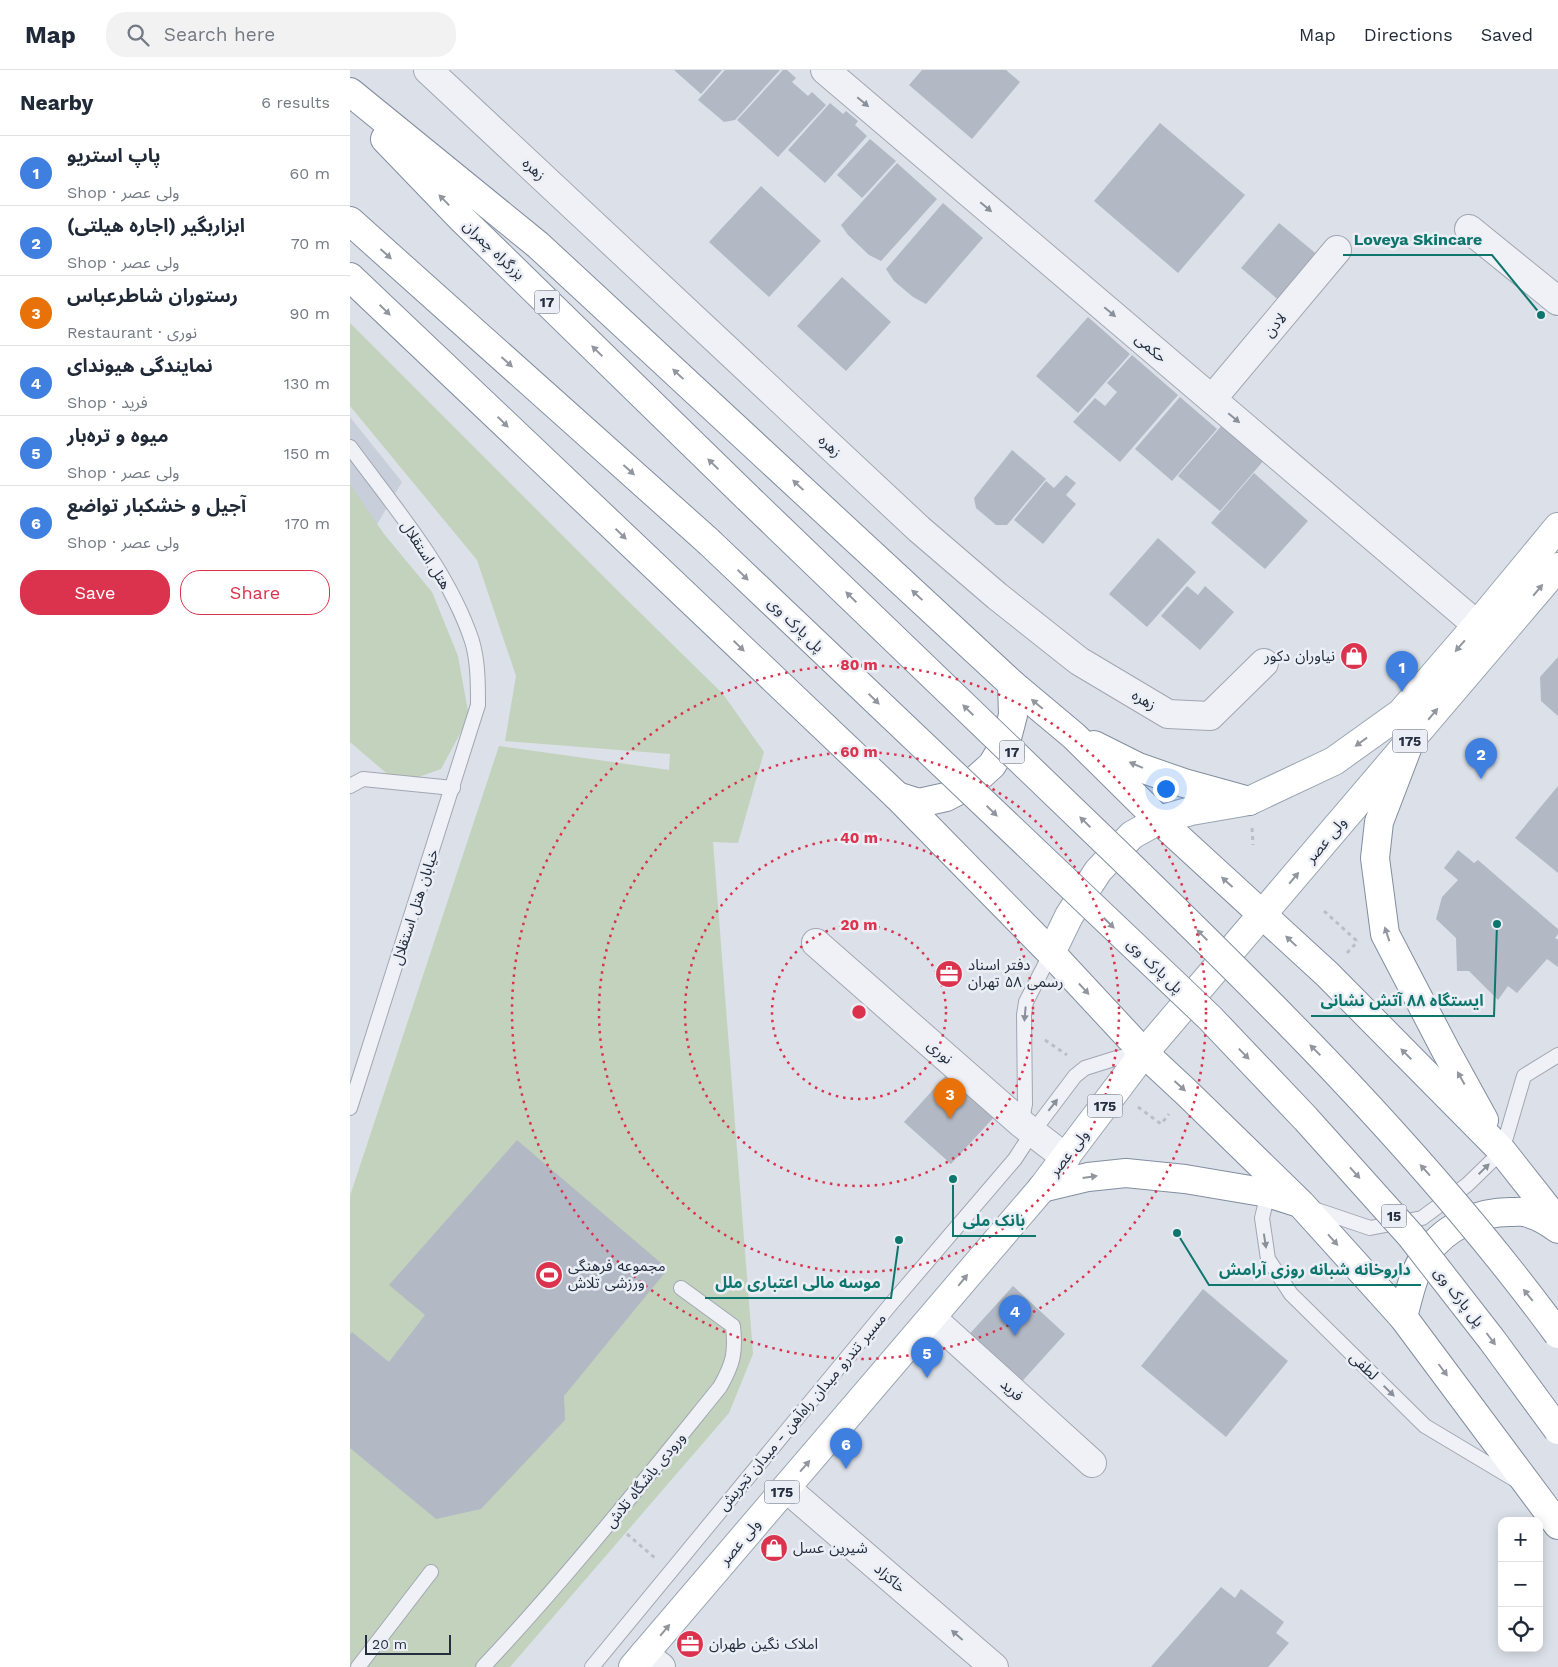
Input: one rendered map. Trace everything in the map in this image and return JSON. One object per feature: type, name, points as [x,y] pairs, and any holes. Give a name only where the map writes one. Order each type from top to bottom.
[{"type":"main road","points":[[350,92],[538,244],[1012,684],[1074,736],[1159,820],[1327,974],[1502,1151],[1558,1222]]},
{"type":"main road","name":"بزرگراه چمران","points":[[350,103],[462,219],[1194,928],[1344,1079],[1458,1206],[1558,1334]]},
{"type":"main road","name":"پل پارک وی","points":[[350,221],[708,541],[1210,1018],[1306,1119],[1411,1236],[1492,1340],[1558,1430]]},
{"type":"main road","points":[[350,277],[897,796],[1050,953],[1144,1053],[1301,1204],[1403,1317],[1558,1525]]},
{"type":"main road","name":"175","points":[[1250,801],[1334,761],[1401,713],[1558,527]]},
{"type":"main road","name":"ولی عصر","points":[[646,1663],[786,1488],[1042,1188],[1144,1053],[1558,567]]},
{"type":"main road","points":[[897,796],[919,803],[946,797],[971,784],[992,765],[1006,742],[1013,715],[1012,684]]},
{"type":"main road","points":[[1074,736],[1138,767],[1184,783],[1250,801]]},
{"type":"main road","points":[[1410,741],[1379,822],[1375,858],[1385,934],[1446,1051],[1502,1151]]},
{"type":"main road","points":[[1050,953],[1069,916],[1098,871],[1132,835],[1159,820],[1191,811],[1250,801]]},
{"type":"main road","points":[[1042,1188],[1088,1177],[1126,1173],[1185,1179],[1268,1193],[1301,1204]]},
{"type":"main road","points":[[1403,1317],[1413,1278],[1427,1253],[1447,1233],[1471,1218],[1498,1211],[1526,1212],[1558,1229]]},
{"type":"street","name":"زهره","points":[[428,70],[918,529],[997,596],[1079,661],[1168,714],[1210,716],[1264,663]]},
{"type":"street","name":"حکمی","points":[[826,70],[1477,625]]},
{"type":"street","points":[[1469,228],[1558,301]]},
{"type":"street","name":"لادن","points":[[1212,399],[1337,250]]},
{"type":"street","name":"نوری","points":[[816,944],[1027,1128],[1066,1158]]},
{"type":"street","name":"فرید","points":[[932,1318],[1092,1463]]},
{"type":"street","name":"خاکزاد","points":[[786,1488],[994,1667]]},
{"type":"lane","name":"هتل استقلال","points":[[350,447],[446,581],[472,642],[477,677],[478,705]]},
{"type":"lane","name":"خیابان هتل استقلال","points":[[350,1108],[478,705]]},
{"type":"lane","points":[[350,786],[363,779],[453,788]]},
{"type":"lane","name":"مسیر تندرو میدان راه‌آهن - میدان تجریش","points":[[1027,1128],[1024,1015],[1026,1002],[1050,953]]},
{"type":"lane","name":"مسیر تندرو میدان راه‌آهن - میدان تجریش","points":[[592,1667],[885,1312],[1015,1159],[1027,1128],[1075,1076],[1085,1068],[1117,1058],[1144,1053]]},
{"type":"lane","points":[[1301,1204],[1370,1228],[1422,1218],[1467,1185],[1502,1151],[1524,1076],[1558,1055]]},
{"type":"lane","name":"لطفی","points":[[1268,1193],[1262,1218],[1268,1259],[1291,1294],[1425,1426],[1533,1491]]},
{"type":"lane","name":"ورودی باشگاه تلاش","points":[[483,1667],[612,1521],[720,1387],[730,1368],[735,1346],[732,1326],[681,1288]]},
{"type":"lane","points":[[358,1667],[431,1572]]},
{"type":"path","points":[[1324,911],[1357,941]]},
{"type":"path","points":[[1345,954],[1357,941],[1385,934]]},
{"type":"path","points":[[1042,1038],[1067,1055]]},
{"type":"path","points":[[1135,1106],[1161,1124],[1174,1108]]},
{"type":"path","points":[[612,1521],[670,1571]]},
{"type":"shaded area","points":[[350,417],[402,482],[350,570]]},
{"type":"green space","name":"مجموعه فرهنگی ورزشی تلاش","points":[[350,323],[723,694],[764,752],[738,843],[713,842],[753,1354],[729,1413],[510,1667],[350,1667],[350,1196],[499,746],[669,770],[670,754],[505,741],[516,676],[477,560],[350,406]]},
{"type":"green space","points":[[350,484],[384,534],[432,592],[458,656],[469,717],[441,769],[399,784],[350,742]]},
{"type":"building","points":[[674,70],[722,70],[701,94]]},
{"type":"building","points":[[725,70],[780,70],[735,120],[724,122],[698,100]]},
{"type":"building","points":[[783,70],[787,70],[796,78],[792,82],[808,96],[812,92],[826,105],[778,157],[737,120]]},
{"type":"building","points":[[922,70],[1006,70],[1020,82],[972,139],[909,85]]},
{"type":"building","points":[[830,103],[843,114],[846,111],[858,121],[855,125],[867,136],[825,183],[788,150]]},
{"type":"building","points":[[1160,123],[1245,195],[1178,273],[1094,201]]},
{"type":"building","points":[[870,139],[896,161],[862,198],[837,175]]},
{"type":"building","points":[[897,163],[937,199],[881,261],[869,255],[848,235],[841,225]]},
{"type":"building","points":[[761,186],[821,241],[769,297],[709,242]]},
{"type":"building","points":[[943,203],[983,238],[926,304],[913,297],[894,281],[886,269]]},
{"type":"building","points":[[1279,223],[1319,256],[1281,302],[1241,268]]},
{"type":"building","points":[[842,277],[891,322],[846,371],[797,326]]},
{"type":"building","points":[[1088,317],[1130,354],[1078,413],[1036,376]]},
{"type":"building","points":[[1132,355],[1178,395],[1120,462],[1073,422],[1095,398],[1105,406],[1117,392],[1107,383]]},
{"type":"building","points":[[1180,397],[1217,429],[1172,481],[1135,449]]},
{"type":"building","points":[[1224,423],[1265,459],[1220,511],[1178,476]]},
{"type":"building","points":[[1012,450],[1046,479],[1007,525],[996,525],[976,508],[974,498]]},
{"type":"building","points":[[1254,473],[1308,521],[1265,569],[1211,523]]},
{"type":"building","points":[[1066,475],[1076,483],[1066,495],[1076,504],[1043,544],[1014,520],[1046,481],[1054,488]]},
{"type":"building","points":[[1158,538],[1196,572],[1147,627],[1109,594]]},
{"type":"building","points":[[1187,586],[1198,595],[1205,586],[1234,612],[1200,650],[1161,616]]},
{"type":"building","points":[[1558,657],[1558,716],[1541,701],[1540,677]]},
{"type":"building","points":[[1558,786],[1558,873],[1515,838]]},
{"type":"building","points":[[1458,850],[1474,863],[1478,860],[1558,929],[1558,934],[1555,938],[1558,940],[1558,967],[1547,959],[1517,993],[1508,986],[1498,1000],[1469,971],[1457,971],[1456,938],[1436,919],[1442,897],[1458,880],[1444,868]]},
{"type":"building","points":[[948,1073],[996,1115],[951,1164],[904,1122]]},
{"type":"building","points":[[517,1140],[668,1269],[564,1396],[565,1420],[481,1509],[436,1519],[350,1448],[350,1334],[352,1332],[389,1362],[425,1315],[389,1285]]},
{"type":"building","points":[[1013,1286],[1065,1334],[1017,1387],[965,1339]]},
{"type":"building","points":[[1203,1289],[1288,1361],[1226,1437],[1141,1366]]},
{"type":"building","points":[[1221,1587],[1235,1598],[1241,1589],[1284,1622],[1276,1633],[1289,1643],[1268,1667],[1151,1667]]},
{"type":"place","name":"Loveya Skincare","points":[[1541,315]]},
{"type":"place","name":"نیاوران دکور","points":[[1354,656]]},
{"type":"place","name":"پاپ استریو","points":[[1402,692]]},
{"type":"place","name":"ابزاربگیر (اجاره هیلتی)","points":[[1481,779]]},
{"type":"place","name":"ایستگاه ۸۸ آتش نشانی","points":[[1497,924]]},
{"type":"place","name":"دفتر اسناد رسمی ۵۸ تهران","points":[[949,974]]},
{"type":"place","name":"رستوران شاطرعباس","points":[[950,1119]]},
{"type":"place","name":"بانک ملی","points":[[953,1179]]},
{"type":"place","name":"داروخانه شبانه روزی آرامش","points":[[1177,1233]]},
{"type":"place","name":"موسه مالی اعتباری ملل","points":[[899,1240]]},
{"type":"place","name":"مجموعه فرهنگی ورزشی تلاش","points":[[549,1275]]},
{"type":"place","name":"نمایندگی هیوندای","points":[[1015,1336]]},
{"type":"place","name":"میوه و تره‌بار","points":[[927,1378]]},
{"type":"place","name":"آجیل و خشکبار تواضع","points":[[846,1469]]},
{"type":"place","name":"شیرین عسل","points":[[774,1548]]},
{"type":"place","name":"املاک نگین طهران","points":[[690,1644]]}]
